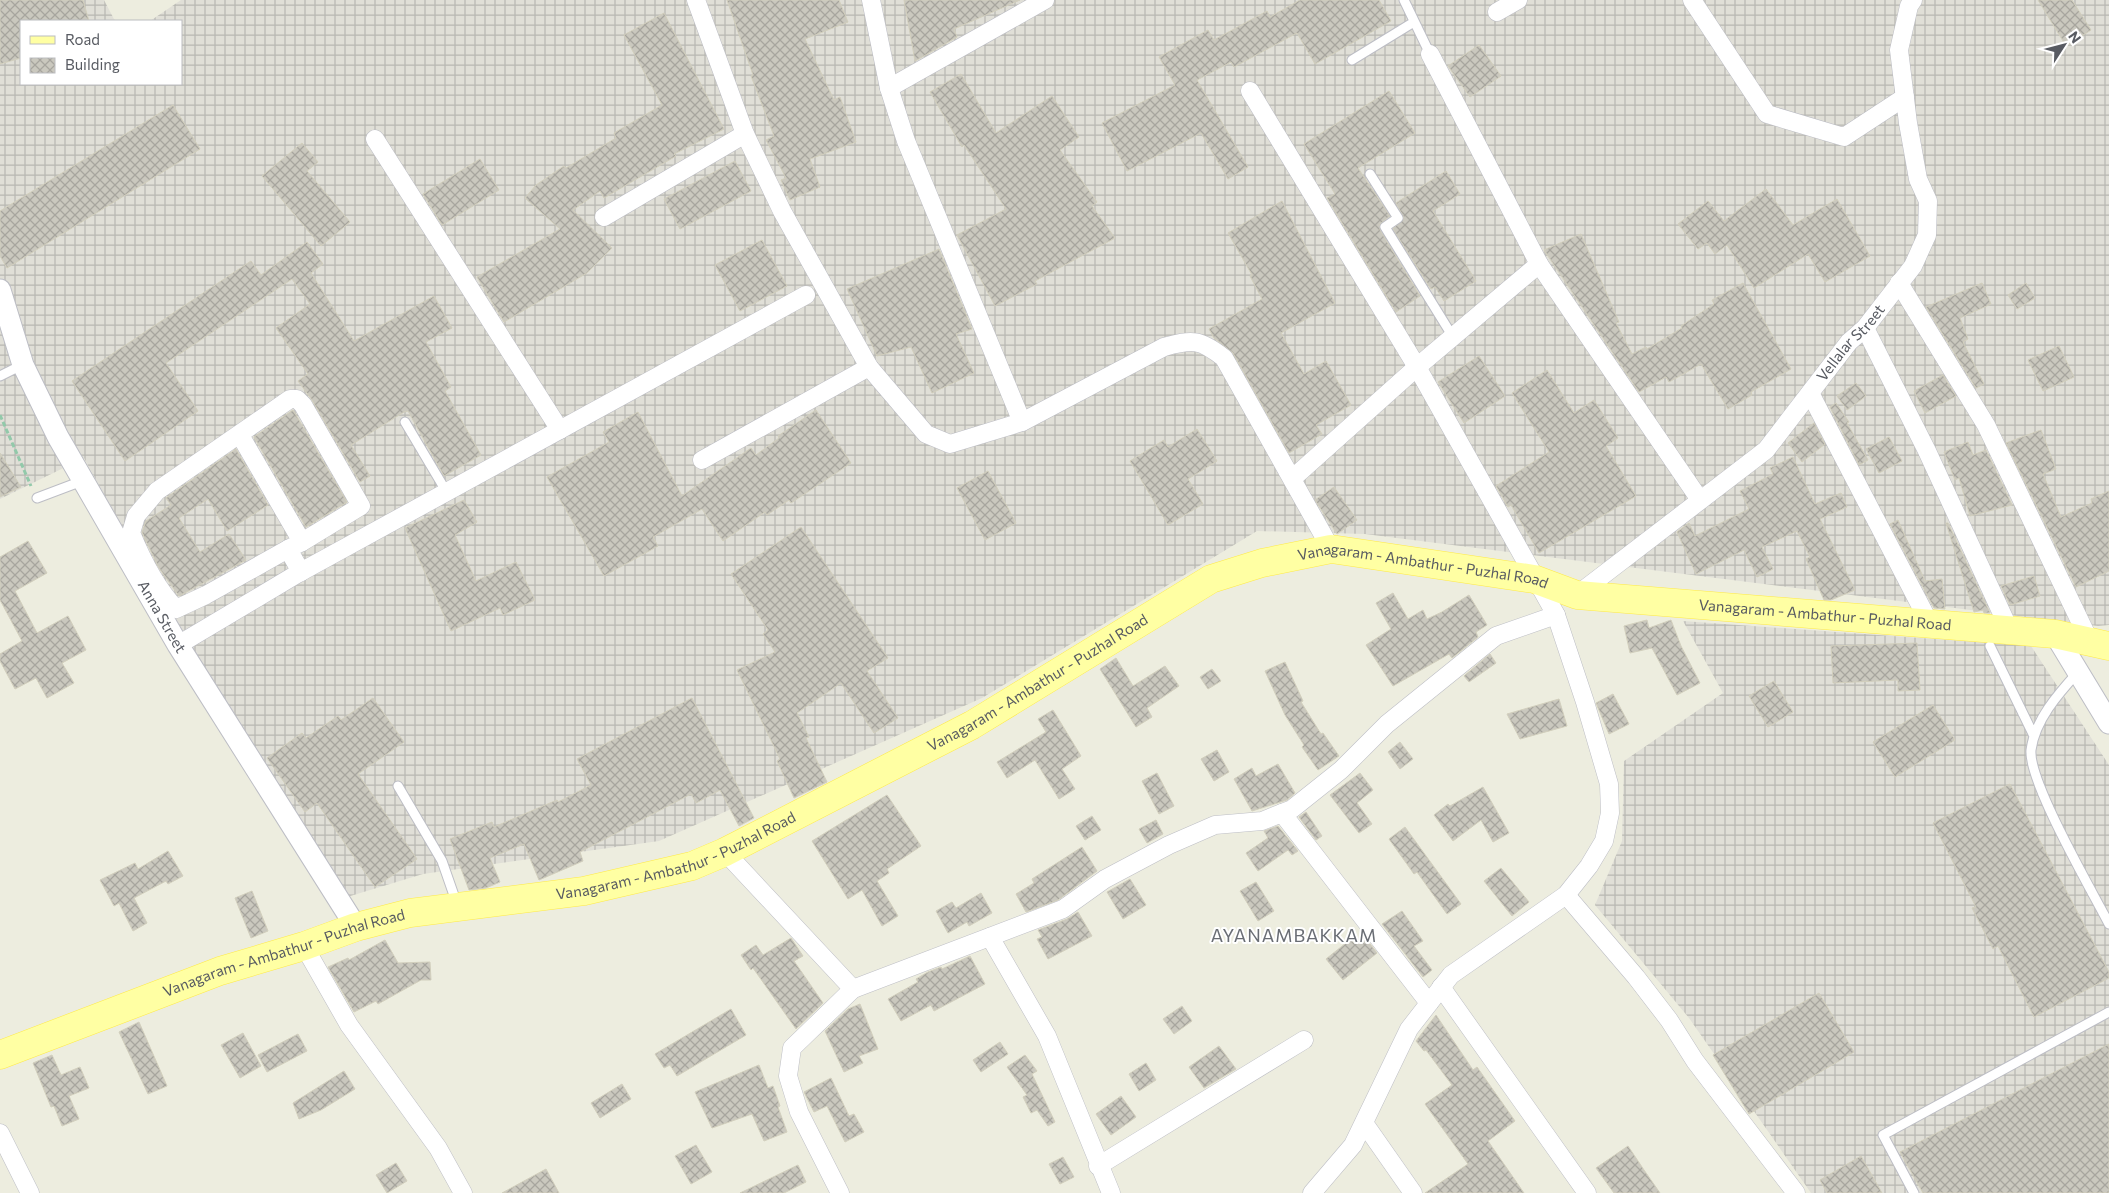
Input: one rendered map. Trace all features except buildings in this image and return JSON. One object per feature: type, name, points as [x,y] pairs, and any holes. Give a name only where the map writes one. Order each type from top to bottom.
[{"type":"main road","name":"Vanagaram - Ambathur - Puzhal Road","points":[[0,1055],[220,971],[304,946],[356,926],[410,913],[584,891],[692,866],[724,852],[972,725],[1211,579],[1262,563],[1331,549],[1534,579],[1577,595],[1930,624],[2000,638],[2055,634],[2100,644]]},
{"type":"street","points":[[696,0],[745,134],[782,211],[869,367],[926,434],[950,444],[1022,422],[1164,347],[1189,340],[1210,347],[1224,358],[1331,549]]},
{"type":"street","points":[[871,0],[889,88],[906,141],[1022,422]]},
{"type":"street","points":[[889,88],[1045,0]]},
{"type":"street","points":[[1497,12],[1518,0]]},
{"type":"street","points":[[1692,0],[1767,114],[1844,137],[1905,97]]},
{"type":"street","name":"Vellalar Street","points":[[1577,595],[1766,450],[1849,342],[1865,328],[1913,266],[1927,235],[1928,201],[1918,178],[1899,50],[1909,6],[1913,0]]},
{"type":"street","points":[[1430,54],[1539,264],[1700,500]]},
{"type":"street","points":[[1250,91],[1417,367],[1534,579],[1556,615],[1585,702],[1609,784],[1610,813],[1604,841],[1589,866],[1566,895],[1451,975],[1409,1028],[1353,1145],[1312,1193]]},
{"type":"street","points":[[604,217],[745,134]]},
{"type":"street","points":[[375,139],[560,430]]},
{"type":"street","points":[[1292,478],[1417,367],[1539,264]]},
{"type":"street","points":[[1899,283],[1986,425],[2100,644]]},
{"type":"street","name":"Anna Street","points":[[0,290],[23,365],[82,481],[178,645],[356,926]]},
{"type":"street","points":[[178,645],[302,572],[806,295]]},
{"type":"street","points":[[1865,328],[1927,451],[2000,638]]},
{"type":"street","points":[[702,460],[869,367]]},
{"type":"street","points":[[1810,393],[1930,624]]},
{"type":"street","points":[[290,399],[297,399],[303,405],[361,506],[295,546],[206,595],[176,609],[167,600],[141,558],[130,534],[136,516],[157,491],[240,435],[290,399]]},
{"type":"street","points":[[240,435],[295,546],[302,572]]},
{"type":"street","points":[[840,1193],[799,1112],[788,1076],[792,1048],[853,989],[1063,909],[1105,879],[1169,845],[1215,825],[1262,822],[1292,810],[1341,770],[1387,724],[1496,636],[1556,615]]},
{"type":"street","points":[[2055,634],[2109,723]]},
{"type":"street","points":[[1282,813],[1429,1003]]},
{"type":"street","points":[[724,852],[853,989]]},
{"type":"street","points":[[1566,895],[1636,977],[1669,1020],[1695,1061],[1796,1193]]},
{"type":"street","points":[[990,937],[1047,1036],[1098,1166],[1111,1193]]},
{"type":"street","points":[[304,946],[350,1025],[438,1148],[463,1193]]},
{"type":"street","points":[[1441,987],[1587,1193]]},
{"type":"street","points":[[1098,1166],[1304,1040]]},
{"type":"street","points":[[1364,1124],[1413,1193]]},
{"type":"street","points":[[0,1133],[30,1193]]},
{"type":"lane","points":[[1404,0],[1430,54]]},
{"type":"lane","points":[[1352,60],[1414,22]]},
{"type":"lane","points":[[1370,174],[1398,218],[1385,227],[1453,337]]},
{"type":"lane","points":[[0,376],[23,365]]},
{"type":"lane","points":[[405,422],[446,492]]},
{"type":"lane","points":[[37,498],[82,481]]},
{"type":"lane","points":[[2000,638],[2034,736]]},
{"type":"lane","points":[[2078,672],[2056,697],[2034,736],[2031,764],[2035,777],[2109,924]]},
{"type":"lane","points":[[398,786],[442,861],[458,907]]},
{"type":"lane","points":[[1914,1193],[1883,1135],[2109,1012]]},
{"type":"path","points":[[0,415],[37,498]]},
{"type":"shaded area","points":[[0,0],[104,0],[114,20],[20,20],[20,85],[182,85],[182,20],[151,20],[181,0],[2109,0],[2109,625],[2098,626],[1365,534],[1257,531],[982,698],[659,841],[423,874],[347,897],[203,675],[84,458],[0,499]]},
{"type":"shaded area","points":[[1683,621],[2031,646],[2109,765],[2109,1193],[1811,1193],[1689,1018],[1595,905],[1622,841],[1624,761],[1723,693]]},
{"type":"district","name":"AYANAMBAKKAM","points":[[1294,936]]}]
